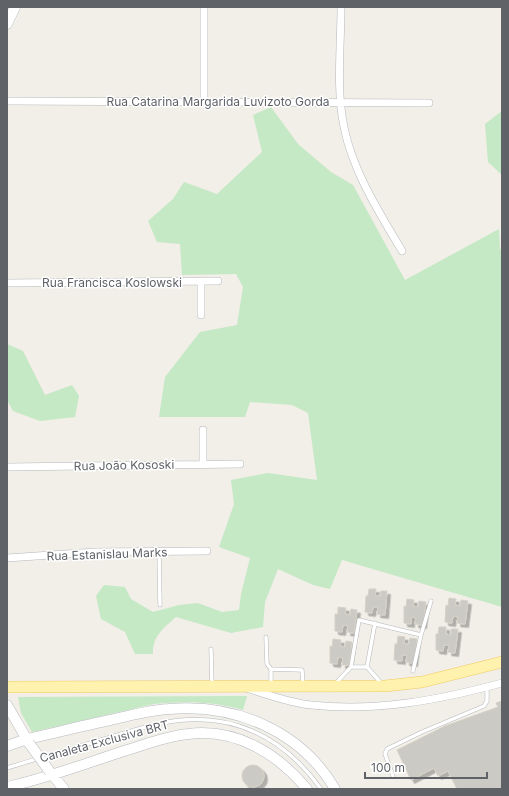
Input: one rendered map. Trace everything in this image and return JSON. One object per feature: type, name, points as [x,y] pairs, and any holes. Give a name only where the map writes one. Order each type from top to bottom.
[{"type":"main road","points":[[7,687],[384,686],[422,682],[502,662]]},
{"type":"street","points":[[7,24],[15,7]]},
{"type":"street","points":[[204,7],[204,101]]},
{"type":"street","points":[[340,7],[341,102],[344,126],[352,157],[370,195],[402,251]]},
{"type":"street","name":"Rua Catarina Margarida Luvizoto Gorda","points":[[7,100],[428,103]]},
{"type":"street","points":[[201,281],[201,315]]},
{"type":"street","name":"Rua Francisca Koslowski","points":[[7,283],[218,281]]},
{"type":"street","points":[[203,430],[203,464]]},
{"type":"street","name":"Rua João Kososki","points":[[7,467],[240,464]]},
{"type":"street","name":"Rua Estanislau Marks","points":[[7,558],[95,552],[207,551]]},
{"type":"street","points":[[243,687],[294,702],[325,706],[412,704],[502,683]]},
{"type":"street","points":[[7,705],[28,741],[64,789]]},
{"type":"street","points":[[7,746],[154,710],[189,708],[224,712],[252,720],[284,735],[316,762],[335,789]]},
{"type":"street","points":[[7,787],[166,738],[189,734],[208,733],[224,735],[260,747],[287,767],[307,789]]},
{"type":"lane","points":[[159,552],[160,605]]},
{"type":"lane","points":[[413,671],[421,635],[432,601]]},
{"type":"lane","points":[[331,687],[351,667],[359,620],[421,635]]},
{"type":"lane","points":[[366,667],[375,623]]},
{"type":"lane","points":[[266,637],[267,664],[271,669],[271,687]]},
{"type":"lane","points":[[211,649],[212,687]]},
{"type":"lane","points":[[351,667],[366,667],[384,686]]},
{"type":"lane","points":[[271,669],[302,670],[303,687]]},
{"type":"lane","points":[[394,776],[385,754],[387,749],[422,732],[484,706],[487,701],[487,687]]},
{"type":"lane","name":"Canaleta Exclusiva BRT","points":[[7,768],[147,727],[185,720],[205,721],[240,726],[271,740],[300,763],[321,789]]},
{"type":"green space","points":[[271,107],[298,144],[331,172],[353,185],[405,280],[499,229],[500,249],[502,250],[502,607],[342,560],[330,589],[313,585],[278,569],[265,602],[263,627],[231,633],[176,617],[157,637],[154,642],[153,654],[135,654],[125,632],[101,619],[96,596],[104,585],[125,587],[131,599],[153,612],[179,605],[198,603],[222,612],[239,610],[241,594],[250,558],[219,547],[234,504],[231,480],[268,473],[317,480],[308,413],[292,405],[250,402],[245,417],[159,417],[165,377],[200,332],[237,325],[243,287],[236,274],[182,275],[180,244],[157,242],[148,221],[173,199],[184,182],[217,194],[262,152],[253,115]]},
{"type":"green space","points":[[502,111],[502,175],[488,162],[485,124]]},
{"type":"green space","points":[[7,344],[23,351],[45,395],[72,385],[79,396],[75,417],[40,421],[13,411],[7,400]]},
{"type":"green space","points":[[247,696],[243,710],[198,702],[154,704],[32,732],[21,713],[18,697]]},
{"type":"building","points":[[369,589],[376,589],[375,596],[380,596],[381,591],[387,591],[385,615],[377,614],[378,607],[373,607],[372,613],[365,612],[366,596],[368,596]]},
{"type":"building","points":[[449,598],[456,599],[455,605],[460,606],[461,600],[468,601],[465,624],[457,623],[458,617],[453,616],[452,623],[445,622],[446,605],[448,606]]},
{"type":"building","points":[[407,599],[414,600],[413,606],[418,607],[419,601],[426,602],[423,625],[415,624],[416,618],[411,617],[411,624],[404,623],[404,606],[406,607]]},
{"type":"building","points":[[338,607],[346,608],[345,614],[350,615],[351,609],[357,610],[354,633],[347,632],[348,626],[343,625],[342,632],[335,631],[335,614],[338,614]]},
{"type":"building","points":[[439,627],[446,627],[446,634],[451,635],[451,629],[458,629],[455,653],[448,652],[449,645],[444,645],[443,651],[436,650],[436,634],[438,634]]},
{"type":"building","points":[[398,636],[405,637],[404,644],[409,644],[410,638],[417,639],[414,663],[406,662],[407,655],[402,655],[402,661],[394,660],[395,644],[397,644]]},
{"type":"building","points":[[333,639],[341,640],[340,646],[345,647],[346,641],[352,642],[349,665],[342,665],[343,658],[338,657],[337,664],[330,663],[330,646],[332,647]]},
{"type":"building","points":[[502,701],[502,789],[457,789],[448,771],[438,776],[434,768],[411,780],[397,750],[445,726],[498,707],[496,703]]},
{"type":"building","points":[[253,765],[261,768],[264,776],[261,784],[253,787],[245,784],[242,776],[245,768]]}]
